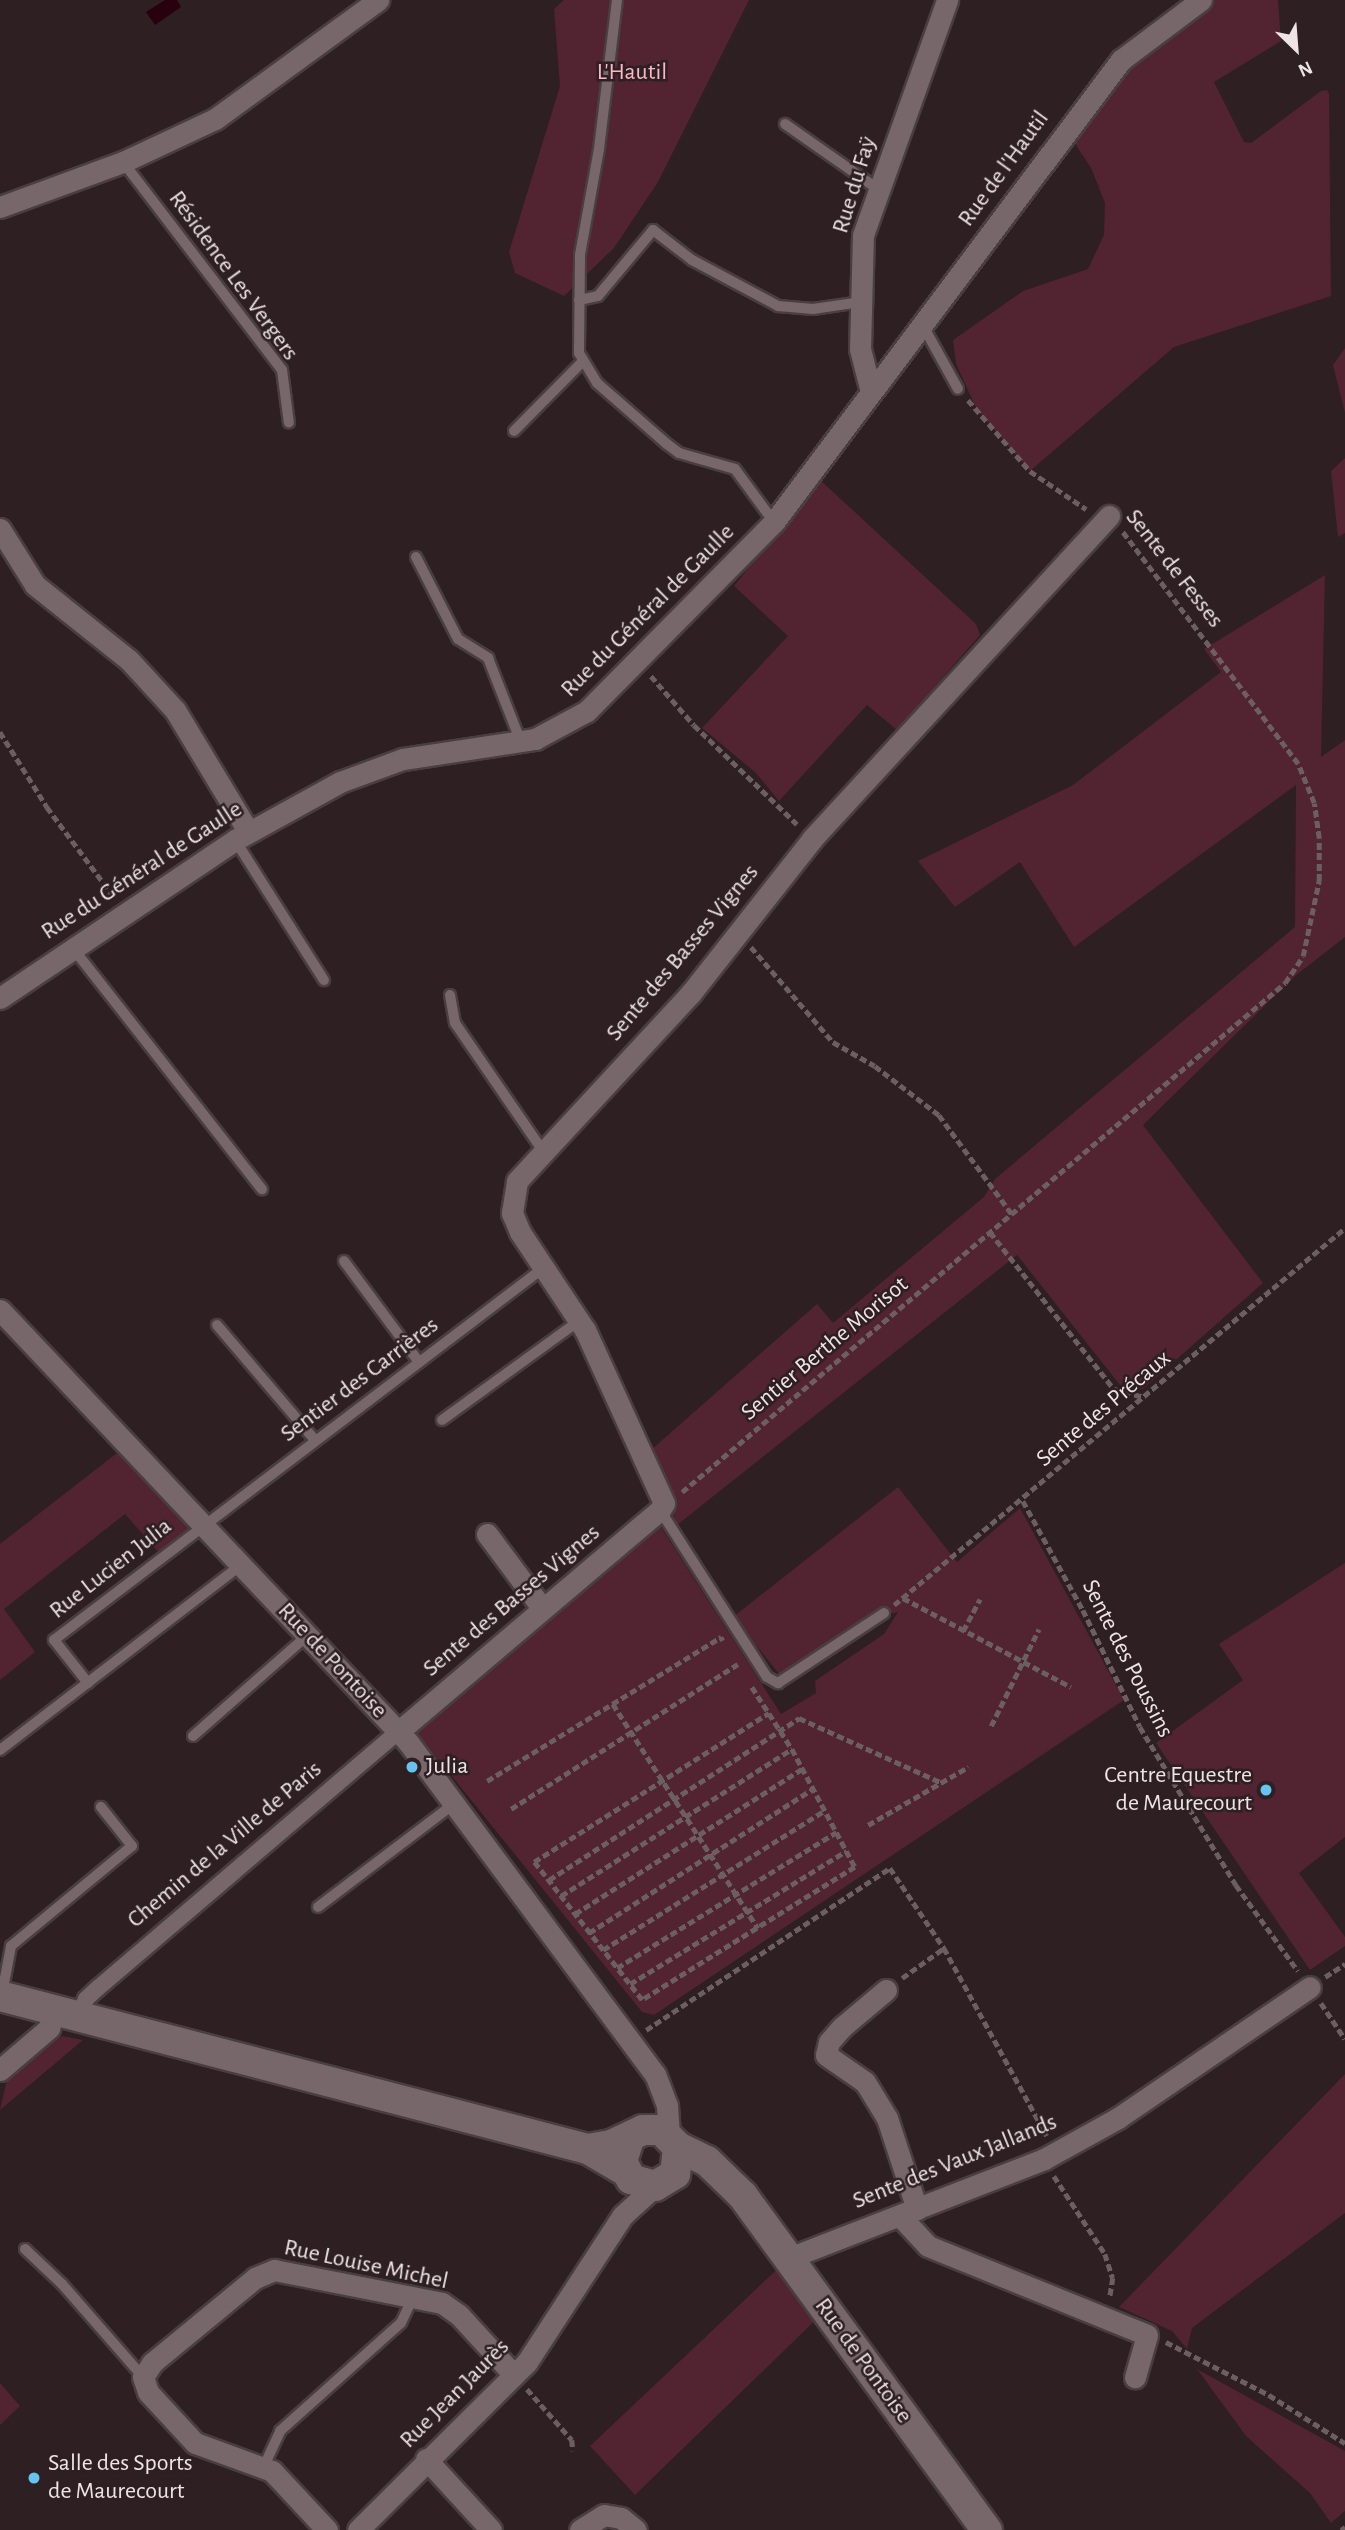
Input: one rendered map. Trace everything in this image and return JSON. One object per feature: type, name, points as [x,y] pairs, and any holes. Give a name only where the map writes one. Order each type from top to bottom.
[{"type":"main road","points":[[1,1996],[73,2009],[588,2149],[645,2179],[695,2176],[740,2192]]},
{"type":"main road","points":[[588,2149],[655,2137]]},
{"type":"main road","points":[[645,2179],[678,2169],[655,2137]]},
{"type":"main road","points":[[645,2179],[622,2153],[655,2137]]},
{"type":"main road","name":"Rue de Pontoise","points":[[655,2137],[707,2161],[740,2192],[987,2530]]},
{"type":"street","points":[[0,206],[123,162],[215,120],[378,0]]},
{"type":"street","name":"Rue du Faÿ","points":[[871,392],[860,349],[863,235],[947,0]]},
{"type":"street","name":"Rue de l'Hautil","points":[[871,392],[1113,69],[1144,38],[1201,0]]},
{"type":"street","name":"Rue du Général de Gaulle","points":[[0,999],[72,947],[242,835],[340,782],[387,764],[521,742],[554,732],[575,720],[638,663],[774,522],[871,392]]},
{"type":"street","name":"Sente des Basses Vignes","points":[[398,1731],[660,1510],[661,1493],[579,1321],[542,1269],[512,1213],[517,1181],[691,993],[736,929],[812,839],[1109,516]]},
{"type":"street","points":[[0,529],[35,586],[129,660],[175,710],[242,835]]},
{"type":"street","name":"Rue de Pontoise","points":[[0,1310],[398,1731],[455,1803],[655,2074],[667,2106],[655,2137]]},
{"type":"street","points":[[487,1534],[542,1608]]},
{"type":"street","name":"Chemin de la Ville de Paris","points":[[0,2070],[398,1731]]},
{"type":"street","name":"Sente des Vaux Jallands","points":[[789,2258],[805,2248],[908,2213],[1050,2156],[1118,2118],[1310,1987]]},
{"type":"street","points":[[886,1990],[842,2027],[829,2042],[826,2055],[865,2082],[887,2118],[908,2213],[928,2246],[1104,2315],[1147,2335],[1135,2377]]},
{"type":"street","name":"Rue Jean Jaurès","points":[[358,2530],[426,2459],[514,2375],[645,2179]]},
{"type":"street","name":"Rue Louise Michel","points":[[143,2377],[152,2363],[265,2273],[281,2270],[413,2297],[452,2309],[514,2375]]},
{"type":"street","points":[[143,2377],[148,2392],[195,2443],[264,2466],[289,2487],[327,2530]]},
{"type":"street","points":[[426,2459],[491,2530]]},
{"type":"street","points":[[580,2530],[604,2515],[621,2518],[636,2530]]},
{"type":"lane","points":[[617,0],[599,149],[580,256],[582,362],[614,401],[673,449],[735,468],[774,522]]},
{"type":"lane","points":[[785,124],[878,189]]},
{"type":"lane","name":"Résidence Les Vergers","points":[[123,162],[282,369],[289,424]]},
{"type":"lane","points":[[579,300],[598,296],[653,230],[692,260],[778,306],[813,309],[861,302]]},
{"type":"lane","points":[[922,323],[958,388]]},
{"type":"lane","points":[[514,431],[582,362]]},
{"type":"lane","points":[[416,557],[458,639],[488,659],[521,742]]},
{"type":"lane","points":[[242,835],[324,980]]},
{"type":"lane","points":[[72,947],[261,1189]]},
{"type":"lane","points":[[450,995],[455,1023],[543,1151]]},
{"type":"lane","points":[[344,1261],[419,1362]]},
{"type":"lane","name":"Sentier des Carrières","points":[[204,1524],[542,1269]]},
{"type":"lane","points":[[442,1420],[579,1321]]},
{"type":"lane","points":[[217,1325],[315,1440]]},
{"type":"lane","name":"Sente des Basses Vignes","points":[[660,1510],[766,1677],[778,1683],[884,1613]]},
{"type":"lane","name":"Rue Lucien Julia","points":[[88,1683],[54,1640],[204,1524]]},
{"type":"lane","points":[[0,1750],[242,1564]]},
{"type":"lane","points":[[193,1736],[309,1635]]},
{"type":"lane","points":[[318,1907],[455,1803]]},
{"type":"lane","points":[[1,1996],[11,1946],[132,1846],[101,1807]]},
{"type":"lane","points":[[25,2249],[62,2284],[129,2367],[143,2377]]},
{"type":"lane","points":[[264,2466],[280,2431],[401,2323],[413,2297]]},
{"type":"path","name":"Sente de Fesses","points":[[958,388],[1030,471],[1082,508],[1109,516],[1298,764],[1314,803],[1319,881],[1303,956],[1285,983],[1012,1214]]},
{"type":"path","points":[[638,663],[812,839]]},
{"type":"path","points":[[0,732],[47,807],[125,912]]},
{"type":"path","points":[[736,929],[833,1042],[875,1066],[939,1115],[1012,1214]]},
{"type":"path","name":"Sentier Berthe Morisot","points":[[660,1510],[1012,1214]]},
{"type":"path","name":"Sente des Précaux","points":[[884,1613],[1023,1501],[1345,1228]]},
{"type":"path","points":[[990,1232],[1114,1390],[1145,1397]]},
{"type":"path","name":"Sente des Poussins","points":[[1023,1501],[1083,1609],[1140,1727],[1194,1819],[1345,2039]]},
{"type":"path","points":[[903,1598],[1071,1687]]},
{"type":"path","points":[[963,1631],[980,1599]]},
{"type":"path","points":[[991,1726],[1039,1629]]},
{"type":"path","points":[[487,1781],[721,1637],[726,1646]]},
{"type":"path","points":[[732,1655],[744,1674]]},
{"type":"path","points":[[511,1809],[738,1664]]},
{"type":"path","points":[[750,1683],[792,1749],[855,1867],[642,2000],[534,1862],[769,1713]]},
{"type":"path","points":[[613,1704],[758,1928]]},
{"type":"path","points":[[549,1880],[799,1718],[942,1783]]},
{"type":"path","points":[[561,1896],[792,1749]]},
{"type":"path","points":[[869,1825],[968,1767]]},
{"type":"path","points":[[575,1914],[802,1769]]},
{"type":"path","points":[[589,1933],[814,1788]]},
{"type":"path","points":[[603,1950],[825,1810]]},
{"type":"path","points":[[617,1968],[836,1832]]},
{"type":"path","points":[[630,1984],[846,1851]]},
{"type":"path","points":[[631,2040],[890,1868],[944,1948],[1050,2156],[1105,2254],[1113,2278],[1104,2315]]},
{"type":"path","points":[[886,1990],[944,1948]]},
{"type":"path","points":[[1147,2335],[1187,2349],[1345,2442]]},
{"type":"path","points":[[514,2375],[572,2440],[573,2451]]},
{"type":"green space","name":"L'Hautil","points":[[564,0],[749,0],[658,182],[614,248],[564,296],[515,273],[509,252],[560,86],[554,9]]},
{"type":"green space","points":[[1202,0],[1278,0],[1281,41],[1214,82],[1244,142],[1251,143],[1321,91],[1327,90],[1329,94],[1331,296],[1174,347],[1030,471],[977,410],[956,364],[953,340],[1023,291],[1088,269],[1104,235],[1105,203],[1091,168],[1070,136],[1120,76]]},
{"type":"green space","points":[[1345,348],[1345,413],[1333,365]]},
{"type":"green space","points":[[1345,458],[1345,533],[1338,537],[1331,471]]},
{"type":"green space","points":[[819,479],[976,624],[980,635],[897,730],[867,705],[779,801],[756,773],[702,728],[788,636],[734,586]]},
{"type":"green space","points":[[1325,575],[1321,757],[1345,740],[1345,937],[1295,976],[1143,1125],[1263,1283],[1143,1389],[1120,1385],[1017,1255],[677,1525],[651,1450],[817,1304],[833,1323],[984,1197],[995,1179],[1295,927],[1296,785],[1074,947],[1020,862],[955,907],[918,861],[1073,785],[1221,672],[1204,649]]},
{"type":"green space","points":[[117,1453],[193,1530],[161,1555],[125,1514],[4,1609],[35,1652],[0,1680],[0,1544]]},
{"type":"green space","points":[[898,1487],[957,1562],[1020,1508],[1124,1700],[654,2015],[642,2012],[417,1733],[659,1524],[781,1714],[816,1693],[815,1681],[884,1634],[898,1612],[869,1618],[780,1675],[733,1617]]},
{"type":"green space","name":"Centre Equestre de Maurecourt","points":[[1345,1563],[1345,1837],[1299,1873],[1345,1937],[1345,1946],[1310,1970],[1156,1743],[1243,1680],[1219,1644]]},
{"type":"green space","points":[[62,2036],[83,2040],[0,2110],[7,2079]]},
{"type":"green space","points":[[1345,2074],[1345,2213],[1192,2328],[1187,2349],[1172,2331],[1119,2307]]},
{"type":"green space","points":[[789,2258],[826,2310],[635,2495],[590,2446]]},
{"type":"green space","points":[[1197,2369],[1345,2451],[1345,2511],[1331,2523],[1310,2493],[1246,2436]]},
{"type":"green space","points":[[0,2383],[20,2406],[0,2425]]},
{"type":"shaded area","points":[[165,0],[177,0],[181,7],[155,25],[146,12]]},
{"type":"place","name":"Julia","points":[[412,1767]]},
{"type":"place","name":"Centre Equestre de Maurecourt","points":[[1266,1790]]},
{"type":"place","name":"Salle des Sports de Maurecourt","points":[[34,2478]]}]
